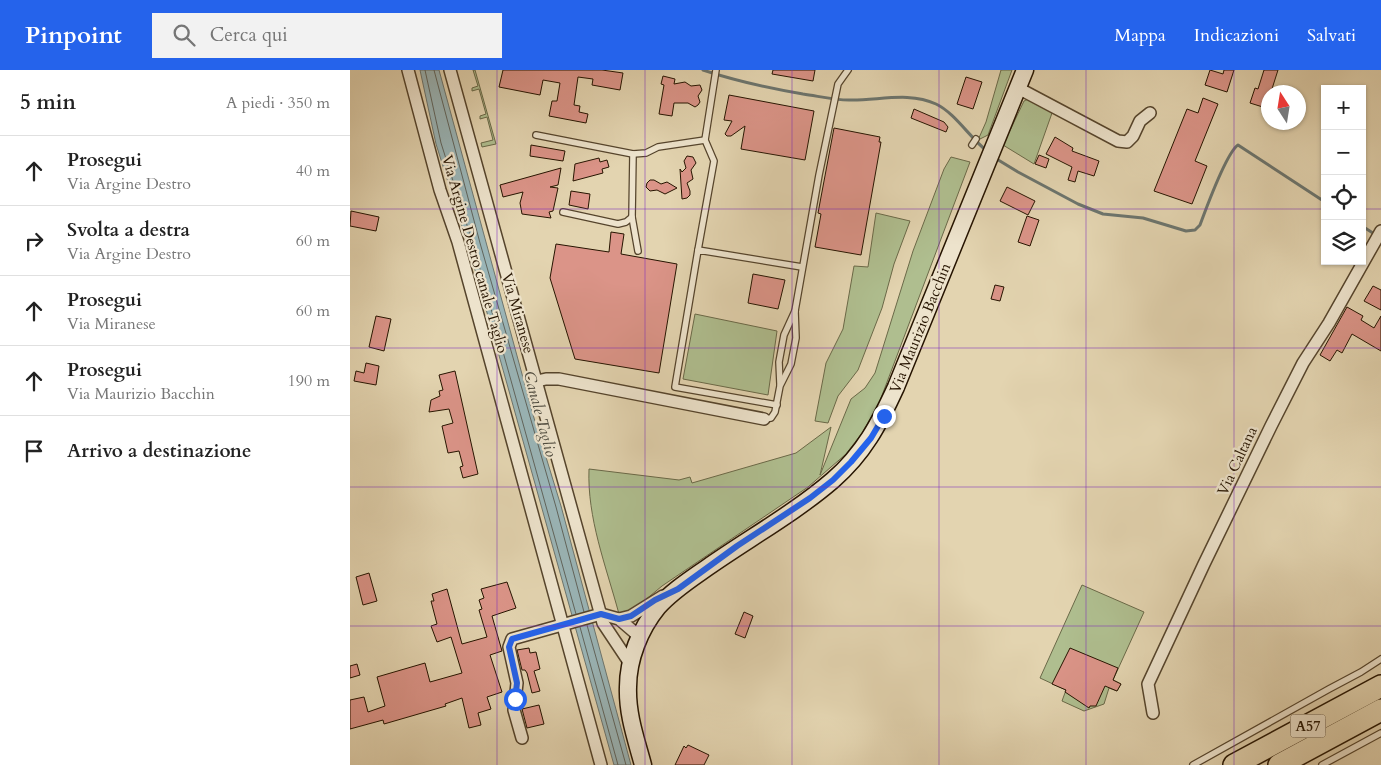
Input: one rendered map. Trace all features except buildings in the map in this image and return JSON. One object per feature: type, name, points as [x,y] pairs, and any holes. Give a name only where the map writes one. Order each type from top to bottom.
[{"type":"highway","name":"A57","points":[[1234,765],[1381,686]]},
{"type":"highway","name":"A57","points":[[1279,765],[1381,710]]},
{"type":"main road","name":"Via Maurizio Bacchin","points":[[631,665],[640,637],[658,607],[678,589],[737,546],[810,498],[833,480],[871,438],[896,388],[1025,70]]},
{"type":"main road","points":[[631,665],[628,689],[629,711],[643,765]]},
{"type":"street","name":"Via Argine Destro canale Taglio","points":[[408,70],[440,190],[458,242],[567,624],[601,765]]},
{"type":"street","name":"Via Miranese","points":[[450,70],[537,382],[598,615],[631,665]]},
{"type":"street","points":[[1018,88],[1118,141],[1127,142],[1133,136],[1140,121],[1150,113]]},
{"type":"street","name":"Via Caltana","points":[[1151,704],[1148,684],[1151,677],[1271,426],[1303,363],[1329,323],[1381,231]]},
{"type":"street","points":[[537,382],[546,379],[559,379],[764,419]]},
{"type":"street","points":[[522,738],[514,710],[517,683],[509,647],[512,639],[598,615],[619,619],[631,616],[655,600],[678,589]]},
{"type":"street","points":[[619,619],[640,637]]},
{"type":"street","points":[[612,636],[640,637]]},
{"type":"lane","points":[[716,70],[705,140],[714,161],[675,386],[777,405]]},
{"type":"lane","points":[[780,386],[791,364],[796,338],[795,311],[802,267],[838,84],[848,70]]},
{"type":"lane","points":[[536,134],[632,154],[646,153],[658,148],[705,140]]},
{"type":"lane","points":[[972,145],[976,138]]},
{"type":"lane","points":[[632,154],[632,216],[638,251]]},
{"type":"lane","points":[[563,212],[618,224],[626,222],[632,216]]},
{"type":"lane","points":[[698,250],[802,267]]},
{"type":"lane","points":[[764,419],[771,418],[775,412],[780,386],[779,362],[782,344],[786,328],[795,311]]},
{"type":"lane","points":[[1193,765],[1361,672],[1381,658]]},
{"type":"lane","points":[[1322,765],[1381,733]]},
{"type":"green space","points":[[473,70],[475,70],[496,144],[482,147],[481,143],[493,140],[487,117],[480,119],[480,116],[486,114],[479,89],[472,91],[472,88],[478,86]]},
{"type":"green space","points":[[1001,70],[1012,70],[988,135],[978,140],[986,122]]},
{"type":"green space","points":[[1028,99],[1052,113],[1034,164],[1003,145],[1024,101]]},
{"type":"green space","points":[[951,157],[970,162],[878,406],[862,433],[846,454],[808,487],[662,586],[632,611],[619,614],[594,524],[589,487],[589,469],[679,480],[690,477],[692,483],[796,453],[831,427],[820,475],[851,399],[865,388],[875,373],[913,251],[944,169]]},
{"type":"green space","points":[[876,213],[910,221],[894,264],[882,308],[858,370],[838,396],[828,423],[815,421],[826,363],[843,329],[854,266],[868,267]]},
{"type":"green space","points":[[695,314],[777,331],[768,395],[683,379]]},
{"type":"green space","points":[[1082,585],[1144,612],[1113,680],[1121,684],[1117,691],[1109,688],[1104,704],[1084,711],[1062,701],[1066,690],[1040,678]]},
{"type":"water","points":[[420,70],[439,70],[631,765],[614,765],[468,245],[436,144]]},
{"type":"waterway","points":[[703,70],[765,87],[831,99],[860,100],[904,97],[926,100],[950,113],[987,151]]},
{"type":"waterway","points":[[995,158],[1078,204],[1103,214],[1143,218],[1186,231],[1195,230],[1200,225],[1222,170],[1233,150],[1238,145],[1321,199]]},
{"type":"waterway","points":[[1366,229],[1376,235]]},
{"type":"route","points":[[515,699],[517,683],[509,647],[512,639],[601,614],[607,614],[619,619],[625,618],[678,589],[833,480],[871,438],[884,416]]},
{"type":"water label","name":"Canale Taglio","points":[[540,414]]}]
